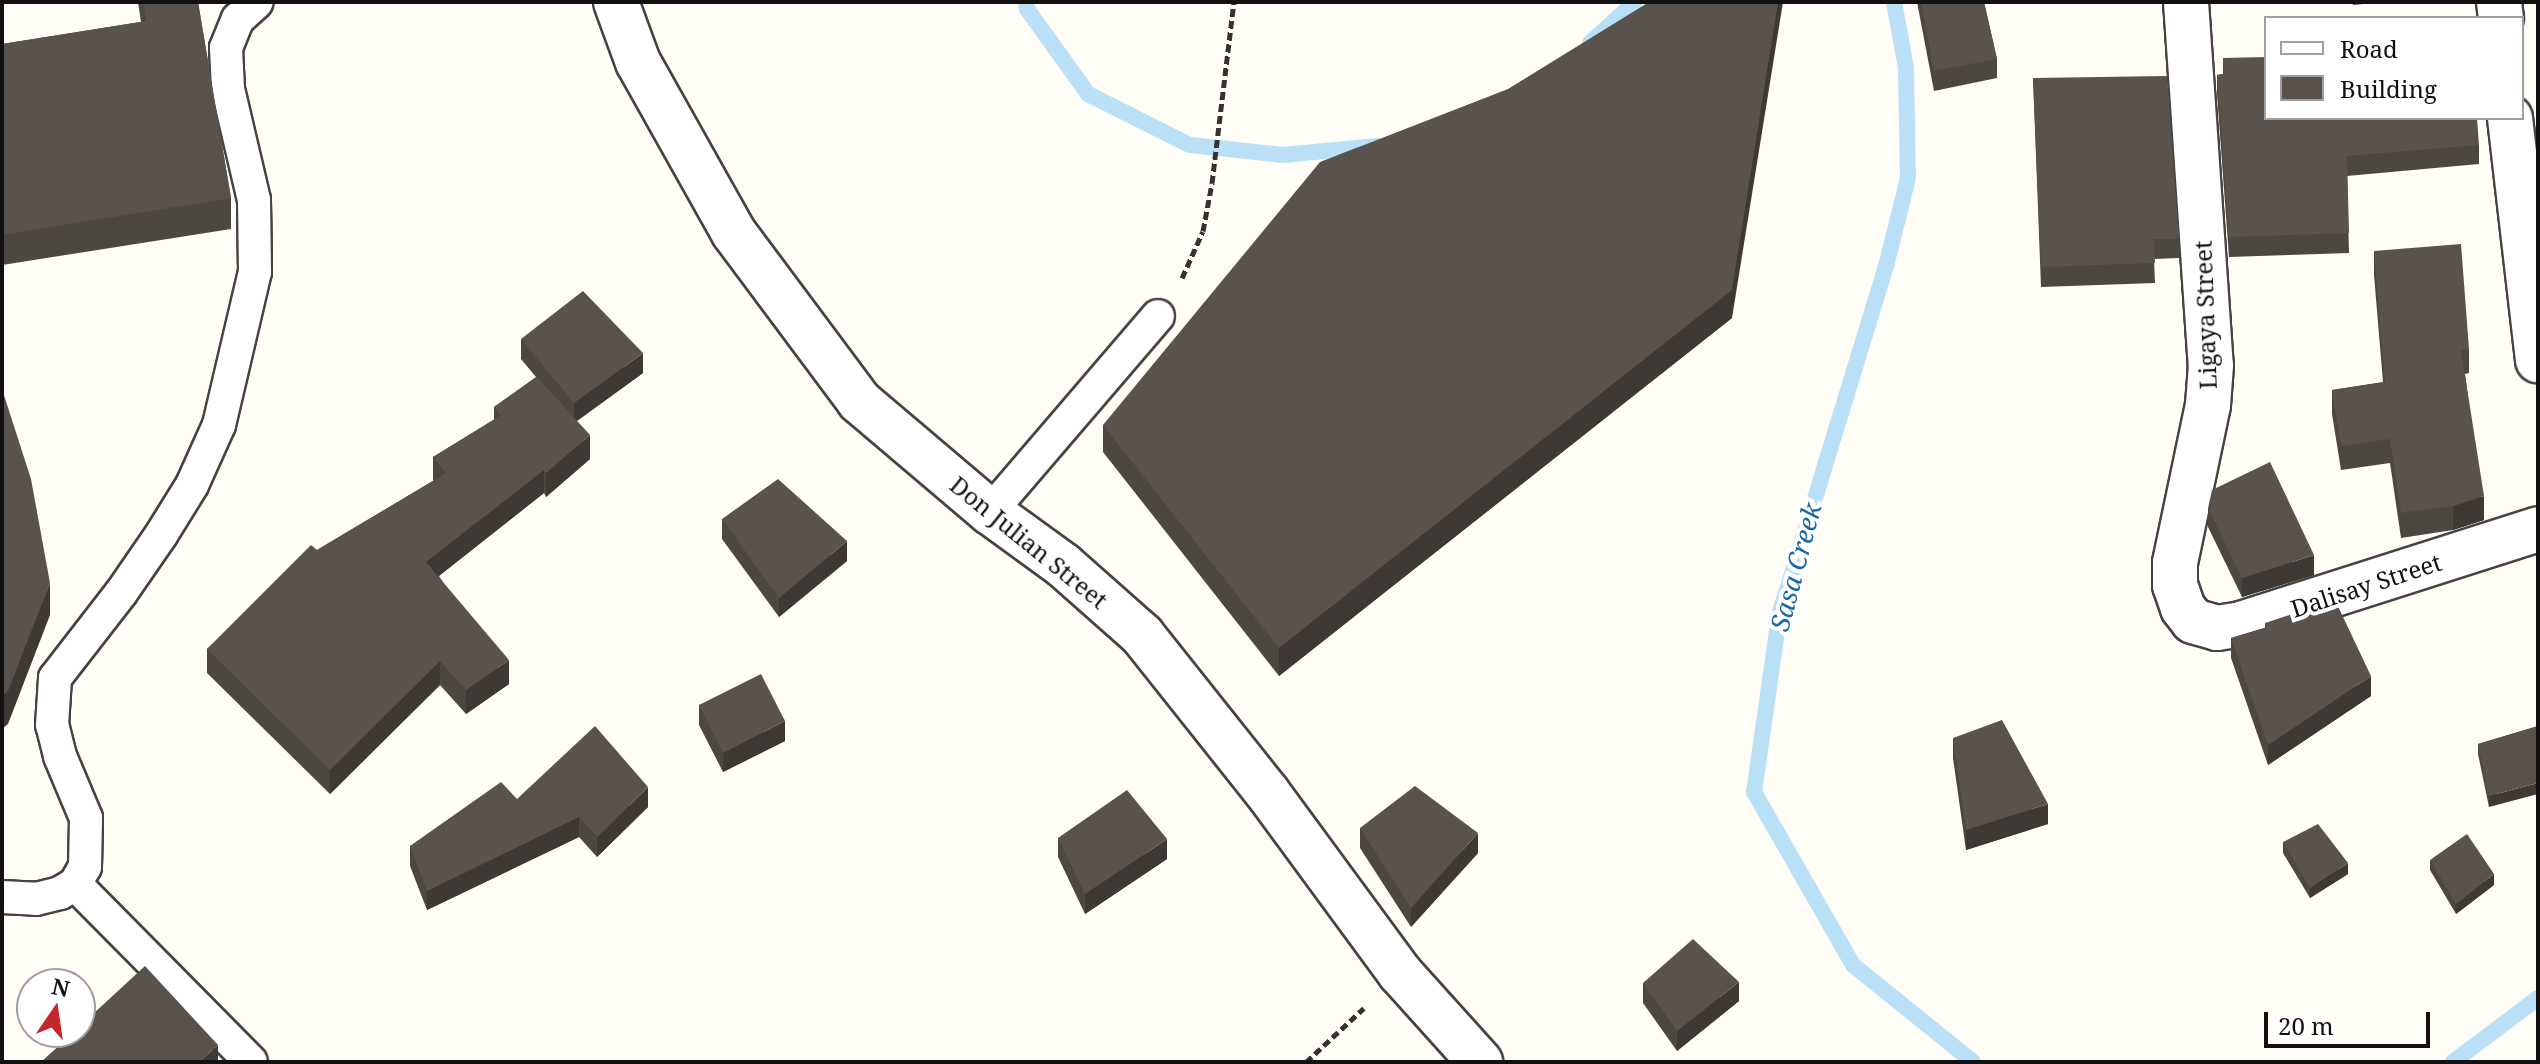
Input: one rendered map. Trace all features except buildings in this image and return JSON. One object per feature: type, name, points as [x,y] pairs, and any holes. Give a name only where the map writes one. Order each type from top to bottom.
[{"type":"street","name":"Don Julian Street","points":[[616,2],[638,62],[734,233],[859,401],[990,512],[1063,565],[1142,635],[1267,792],[1400,973],[1480,1062]]},
{"type":"street","name":"Ligaya Street","points":[[2186,2],[2211,365],[2208,405],[2175,563],[2175,585],[2183,608],[2193,621]]},
{"type":"street","points":[[2510,120],[2538,360]]},
{"type":"street","name":"Dalisay Street","points":[[2193,621],[2217,628],[2241,624],[2538,529]]},
{"type":"lane","points":[[2,897],[36,899],[60,893],[75,884],[85,867],[86,818],[60,756],[52,725],[55,678],[121,593],[161,535],[192,485],[219,425],[255,272],[254,200],[228,89],[226,48],[238,19],[257,2]]},
{"type":"lane","points":[[990,512],[1158,316]]},
{"type":"lane","points":[[75,884],[251,1062]]},
{"type":"path","points":[[1158,316],[1186,272],[1197,245],[1212,183],[1234,2]]},
{"type":"path","points":[[1306,1062],[1400,973]]},
{"type":"waterway","name":"Sasa Creek","points":[[1026,2],[1027,9],[1088,94],[1190,145],[1283,155],[1378,146]]},
{"type":"waterway","name":"Sasa Creek","points":[[1590,43],[1635,2]]},
{"type":"waterway","name":"Sasa Creek","points":[[1894,2],[1906,68],[1908,178],[1886,266],[1779,617],[1754,792],[1853,965],[1973,1062]]},
{"type":"waterway","name":"Sasa Creek","points":[[2453,1062],[2538,998]]}]
